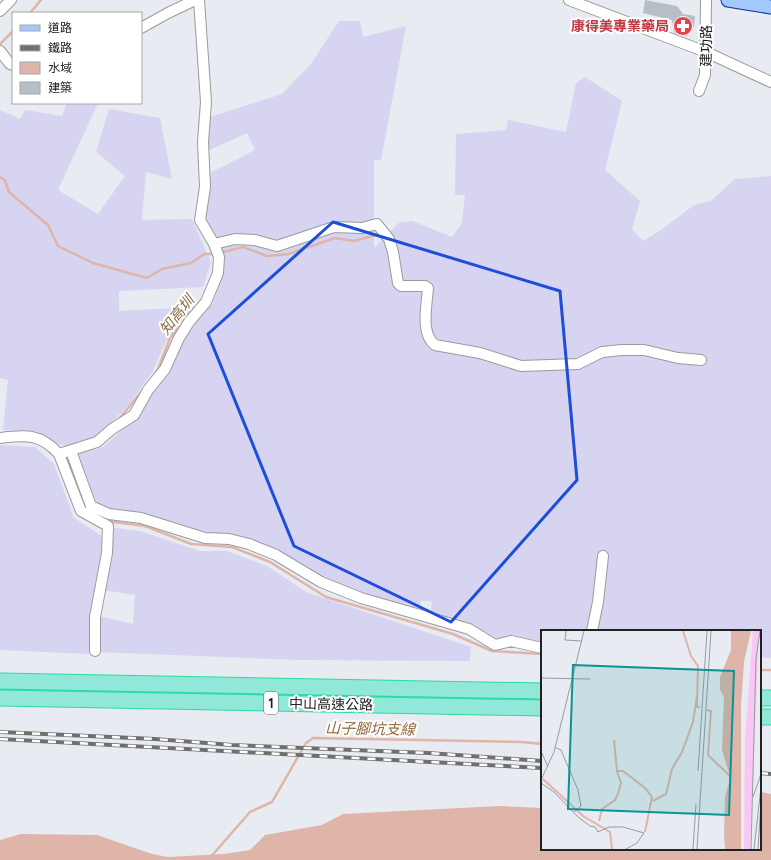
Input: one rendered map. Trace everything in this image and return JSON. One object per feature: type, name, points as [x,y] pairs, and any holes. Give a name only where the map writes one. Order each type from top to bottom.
[{"type":"highway","name":"中山高速公路","points":[[0,681],[541,691]]},
{"type":"highway","name":"中山高速公路","points":[[0,698],[541,708]]},
{"type":"main road","points":[[728,0],[771,7]]},
{"type":"street","points":[[142,27],[195,0]]},
{"type":"street","points":[[59,454],[97,442],[134,415],[148,390],[165,368],[179,338],[189,322],[206,302],[218,273],[219,257],[214,244],[200,220],[205,187],[203,142],[206,102],[199,0]]},
{"type":"street","points":[[568,0],[706,52],[771,82]]},
{"type":"street","name":"建功路","points":[[699,91],[705,75],[706,0]]},
{"type":"street","points":[[2,53],[12,65]]},
{"type":"street","points":[[214,244],[235,239],[256,240],[277,246],[334,227],[362,228],[377,224],[389,239],[393,252],[398,283],[401,286],[425,286],[428,288],[426,325],[427,335],[434,345],[480,352],[521,366],[578,364],[602,352],[622,350],[644,350],[678,358],[701,360]]},
{"type":"street","points":[[0,438],[27,435],[36,437],[53,448],[59,454],[81,511],[108,526],[107,553],[95,617],[95,651]]},
{"type":"street","points":[[71,451],[91,506],[109,514],[141,518],[205,538],[229,539],[249,544],[276,555],[321,582],[361,598],[469,629],[495,645],[511,641],[541,648]]},
{"type":"street","points":[[592,630],[598,602],[603,556]]},
{"type":"highlighted area","points":[[333,222],[560,291],[577,480],[451,622],[294,546],[208,334]]},
{"type":"shaded area","points":[[339,21],[360,21],[363,37],[406,26],[381,160],[374,160],[374,248],[400,222],[412,221],[452,237],[462,223],[465,195],[455,195],[456,134],[506,130],[508,120],[566,132],[576,83],[585,77],[622,101],[605,170],[640,201],[632,229],[643,241],[664,228],[694,205],[711,201],[735,179],[771,176],[771,658],[761,657],[761,630],[541,630],[541,647],[491,643],[430,621],[432,601],[421,601],[418,616],[318,584],[282,559],[230,538],[200,535],[95,509],[76,455],[103,447],[139,414],[186,334],[213,303],[224,271],[223,255],[206,222],[208,174],[255,150],[247,133],[205,152],[207,118],[282,94],[311,64]]},
{"type":"shaded area","points":[[67,104],[98,104],[58,190],[98,214],[125,176],[96,152],[109,109],[160,118],[172,179],[146,172],[142,220],[192,219],[211,262],[203,287],[119,291],[119,311],[194,307],[165,343],[153,371],[127,407],[99,435],[75,445],[58,445],[35,431],[3,430],[8,380],[0,378],[0,110],[20,119],[25,110],[62,116]]},
{"type":"shaded area","points":[[0,445],[35,447],[54,464],[74,518],[105,538],[91,617],[89,654],[0,650]]},
{"type":"shaded area","points":[[107,527],[140,531],[200,551],[227,551],[267,566],[306,592],[471,647],[470,661],[299,660],[97,652],[99,616],[133,624],[135,595],[103,590]]},
{"type":"water","points":[[761,792],[771,794],[771,860],[0,860],[0,840],[21,834],[97,835],[152,854],[168,857],[224,854],[250,850],[265,835],[322,825],[343,814],[500,806],[541,808],[541,850],[761,850]]},
{"type":"building","points":[[645,0],[677,6],[683,14],[695,16],[694,27],[688,28],[687,36],[674,33],[672,20],[643,13]]},
{"type":"waterway","points":[[31,12],[41,0]]},
{"type":"waterway","points":[[0,44],[12,32]]},
{"type":"waterway","points":[[0,177],[5,180],[9,192],[48,225],[58,246],[93,263],[147,278],[162,269],[191,263],[204,254],[215,254]]},
{"type":"waterway","name":"知高圳","points":[[219,253],[243,247],[267,256],[288,254],[335,238],[354,241],[380,234]]},
{"type":"waterway","name":"知高圳","points":[[154,375],[158,369],[170,338],[184,321]]},
{"type":"waterway","name":"知高圳","points":[[119,419],[142,391]]},
{"type":"waterway","points":[[106,521],[145,526],[191,544],[232,547],[270,562],[326,597],[453,634],[492,651],[541,654]]},
{"type":"waterway","name":"山子腳坑支線","points":[[761,670],[771,670]]},
{"type":"waterway","name":"山子腳坑支線","points":[[208,860],[250,812],[272,802],[306,743],[313,738],[522,742],[541,744]]},
{"type":"railway","points":[[0,732],[155,739],[232,745],[428,753],[541,761]]},
{"type":"railway","points":[[0,739],[541,768]]},
{"type":"railway","points":[[761,773],[771,774]]},
{"type":"place","name":"康得美專業藥局","points":[[683,26]]}]
